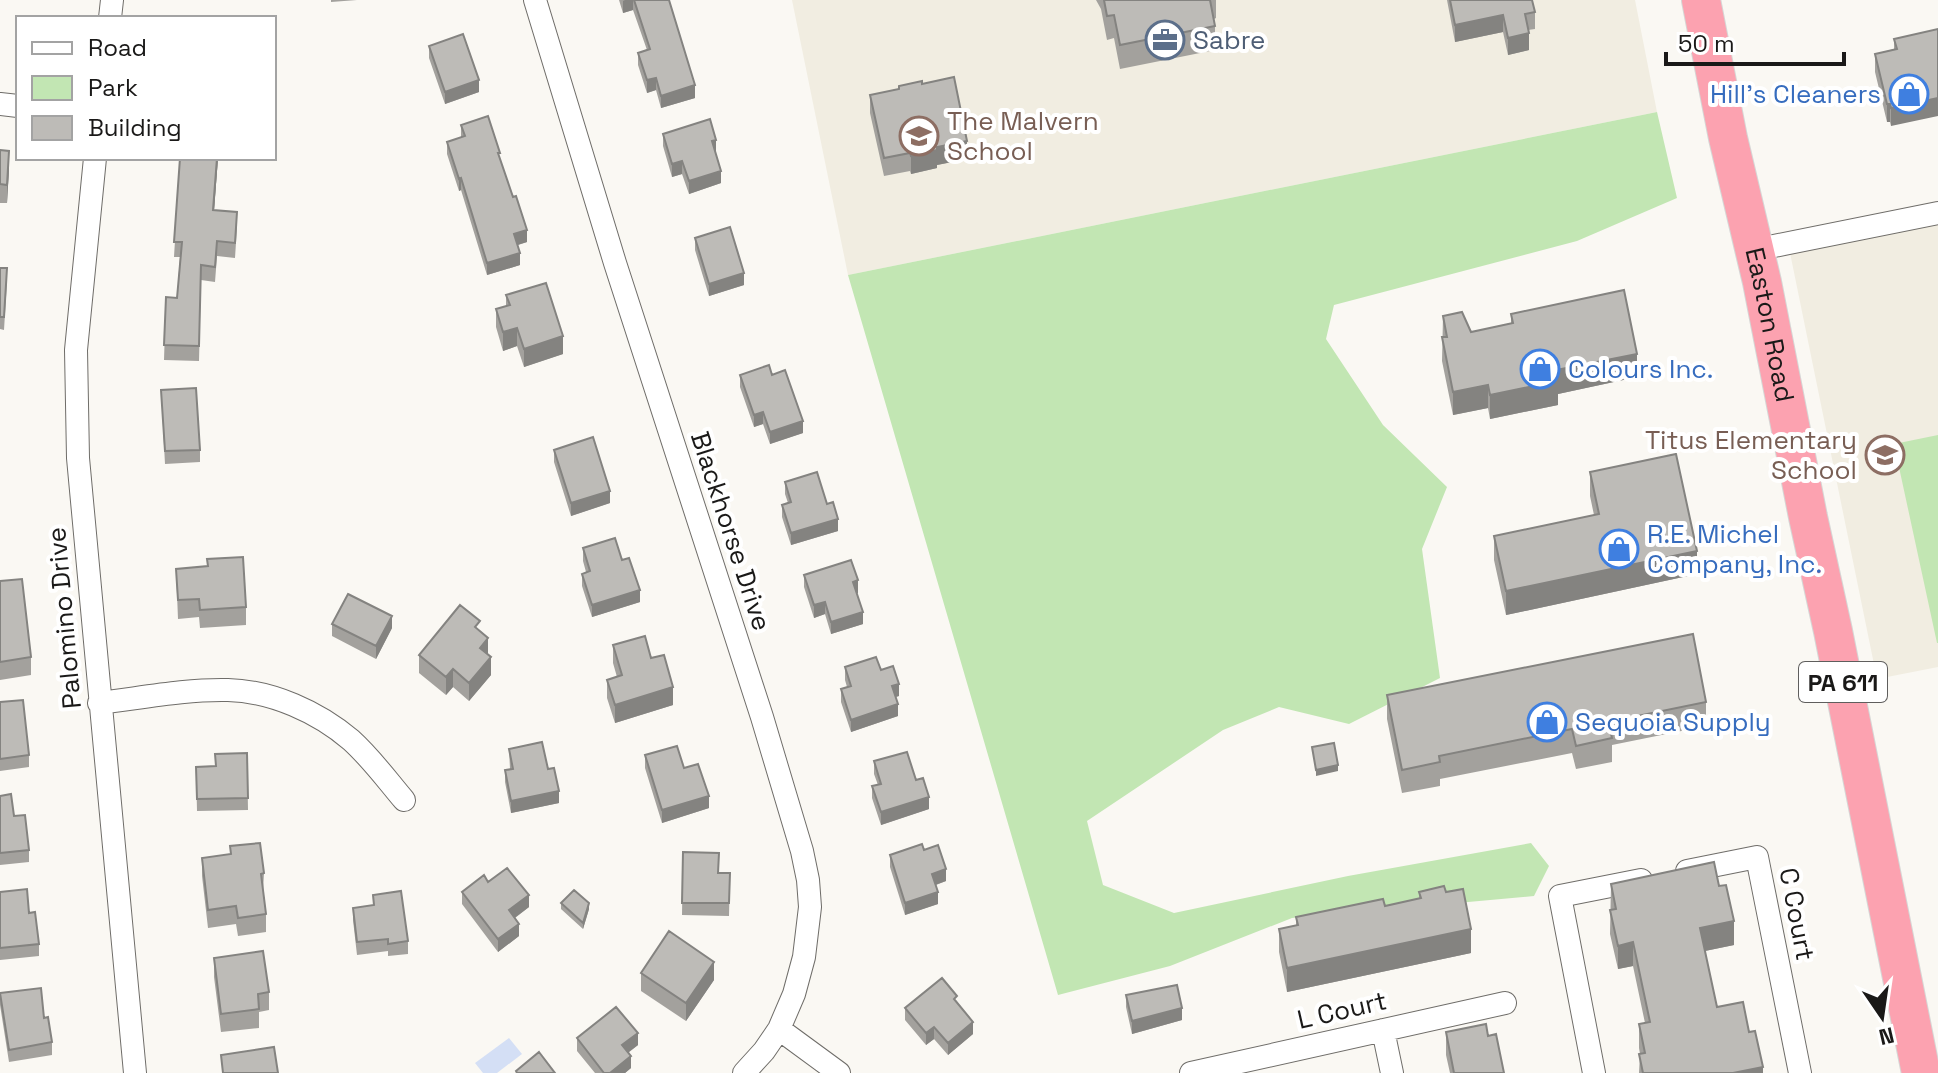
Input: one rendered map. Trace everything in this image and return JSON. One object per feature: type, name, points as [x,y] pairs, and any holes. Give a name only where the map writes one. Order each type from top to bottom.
[{"type":"highway","name":"Easton Road","points":[[1701,0],[1833,631],[1921,1073]]},
{"type":"street","name":"Blackhorse Drive","points":[[535,0],[615,263],[757,701],[808,880],[810,907],[804,957],[794,994],[779,1029],[744,1073]]},
{"type":"street","name":"Palomino Drive","points":[[95,160],[76,350],[78,458],[135,1073]]},
{"type":"street","points":[[1754,250],[1938,213]]},
{"type":"street","points":[[99,703],[230,690],[275,698],[306,709],[328,722],[368,757],[404,800]]},
{"type":"street","name":"C Court","points":[[1594,1073],[1560,896],[1757,857],[1800,1073]]},
{"type":"street","name":"L Court","points":[[1191,1073],[1505,1003]]},
{"type":"street","points":[[779,1029],[839,1073]]},
{"type":"street","points":[[1383,1030],[1392,1073]]},
{"type":"shaded area","points":[[792,0],[1635,0],[1657,112],[848,275]]},
{"type":"shaded area","name":"Titus Elementary School","points":[[1938,213],[1938,667],[1877,679],[1788,243]]},
{"type":"green space","points":[[1657,112],[1677,198],[1577,241],[1334,305],[1326,339],[1383,425],[1447,487],[1422,549],[1440,678],[1349,724],[1279,707],[1223,730],[1087,821],[1103,885],[1174,913],[1348,876],[1531,843],[1549,866],[1534,896],[1292,918],[1170,966],[1058,995],[848,275]]},
{"type":"green space","points":[[1938,435],[1938,643],[1937,643],[1894,444]]},
{"type":"water","points":[[509,1038],[522,1054],[497,1073],[483,1073],[475,1063]]},
{"type":"building","points":[[634,0],[669,0],[695,85],[661,96],[656,78],[647,80],[638,53],[650,49]]},
{"type":"building","points":[[1104,0],[1210,0],[1215,26],[1120,45],[1114,15],[1107,16]]},
{"type":"building","points":[[1450,0],[1532,0],[1535,12],[1525,14],[1529,33],[1508,38],[1503,15],[1455,25]]},
{"type":"building","name":"Hill's Cleaners","points":[[1938,29],[1938,98],[1891,108],[1887,104],[1875,54],[1897,49],[1894,39]]},
{"type":"building","points":[[463,34],[479,80],[445,92],[429,46]]},
{"type":"building","name":"The Malvern School","points":[[954,77],[967,141],[911,156],[910,153],[884,158],[870,95],[922,81],[922,84]]},
{"type":"building","points":[[488,116],[513,197],[516,196],[527,230],[514,234],[520,253],[487,263],[447,142],[465,136],[461,125]]},
{"type":"building","points":[[710,119],[716,140],[712,141],[721,171],[689,181],[682,161],[672,164],[663,134]]},
{"type":"building","points":[[0,150],[9,151],[7,185],[0,184]]},
{"type":"building","points":[[180,160],[217,160],[213,210],[237,212],[235,243],[217,241],[215,267],[201,265],[199,346],[164,345],[166,297],[177,298],[182,242],[174,242]]},
{"type":"building","points":[[730,227],[744,273],[709,284],[695,238]]},
{"type":"building","points":[[0,268],[7,268],[4,317],[0,317]]},
{"type":"building","points":[[546,283],[563,336],[524,349],[517,328],[503,332],[496,309],[510,305],[506,295]]},
{"type":"building","name":"Colours Inc.","points":[[1624,290],[1637,354],[1556,370],[1558,381],[1490,395],[1488,385],[1453,392],[1442,337],[1447,337],[1443,316],[1462,312],[1471,332],[1513,323],[1511,314]]},
{"type":"building","points":[[769,365],[772,375],[785,370],[803,421],[770,432],[763,412],[754,415],[740,375]]},
{"type":"building","points":[[196,388],[200,450],[165,451],[161,390]]},
{"type":"building","points":[[593,437],[610,491],[571,503],[554,450]]},
{"type":"building","name":"R.E. Michel Company, Inc.","points":[[1676,454],[1697,551],[1506,591],[1494,536],[1599,514],[1590,472]]},
{"type":"building","points":[[817,472],[827,504],[833,502],[838,519],[791,533],[782,505],[791,502],[785,482]]},
{"type":"building","points":[[615,538],[622,560],[629,558],[640,590],[592,605],[582,574],[590,571],[583,548]]},
{"type":"building","points":[[243,557],[246,607],[200,610],[199,599],[178,600],[176,569],[208,566],[207,559]]},
{"type":"building","points":[[851,560],[858,580],[853,582],[863,612],[831,622],[825,602],[814,605],[804,575]]},
{"type":"building","points":[[22,579],[31,657],[0,662],[0,581]]},
{"type":"building","points":[[348,594],[392,616],[376,646],[332,624]]},
{"type":"building","points":[[460,605],[480,621],[475,627],[488,638],[480,648],[491,657],[469,683],[453,669],[446,677],[419,655]]},
{"type":"building","name":"Sequoia Supply","points":[[1693,634],[1706,702],[1608,722],[1612,738],[1576,746],[1572,729],[1439,756],[1440,762],[1402,770],[1387,695]]},
{"type":"building","points":[[645,636],[651,658],[664,655],[673,687],[615,705],[607,680],[622,675],[613,645]]},
{"type":"building","points":[[876,657],[881,670],[893,666],[899,684],[892,686],[898,704],[851,720],[841,689],[851,686],[845,667]]},
{"type":"building","points":[[23,700],[29,755],[0,759],[0,702]]},
{"type":"building","points":[[542,742],[548,769],[554,768],[559,791],[511,801],[505,770],[513,769],[509,749]]},
{"type":"building","points":[[1334,743],[1338,765],[1316,770],[1312,747]]},
{"type":"building","points":[[677,746],[684,768],[698,764],[709,796],[662,810],[645,755]]},
{"type":"building","points":[[907,752],[916,780],[923,778],[929,797],[881,812],[872,786],[881,784],[874,761]]},
{"type":"building","points":[[247,753],[248,798],[197,799],[196,767],[216,766],[215,754]]},
{"type":"building","points":[[11,794],[14,816],[25,815],[29,850],[0,853],[0,796]]},
{"type":"building","points":[[260,843],[266,914],[238,918],[236,906],[208,910],[202,858],[231,854],[230,846]]},
{"type":"building","points":[[922,844],[924,850],[938,845],[946,869],[932,874],[938,892],[905,903],[890,855]]},
{"type":"building","points":[[683,852],[719,853],[718,873],[730,873],[729,903],[682,903]]},
{"type":"building","points":[[1714,862],[1719,886],[1726,885],[1734,921],[1700,928],[1717,1007],[1743,1002],[1749,1032],[1755,1031],[1763,1067],[1733,1073],[1643,1073],[1639,1054],[1645,1053],[1639,1024],[1650,1022],[1633,942],[1618,946],[1610,910],[1616,909],[1611,884]]},
{"type":"building","points":[[507,868],[529,895],[509,910],[519,924],[498,939],[462,892],[484,875],[488,882]]},
{"type":"building","points":[[1444,886],[1446,892],[1463,889],[1471,929],[1287,968],[1279,929],[1298,925],[1296,917],[1383,899],[1385,906],[1421,898],[1419,892]]},
{"type":"building","points":[[27,889],[29,913],[35,912],[39,944],[0,948],[0,892]]},
{"type":"building","points":[[574,890],[589,903],[583,923],[561,903]]},
{"type":"building","points":[[401,891],[408,941],[388,944],[388,939],[357,942],[353,908],[374,905],[373,895]]},
{"type":"building","points":[[669,931],[714,962],[686,1003],[641,973]]},
{"type":"building","points":[[263,951],[269,992],[258,994],[259,1009],[221,1014],[214,958]]},
{"type":"building","points":[[942,978],[973,1022],[948,1043],[934,1027],[926,1033],[905,1008]]},
{"type":"building","points":[[1177,985],[1182,1008],[1132,1021],[1126,995]]},
{"type":"building","points":[[41,988],[44,1018],[48,1017],[52,1042],[9,1050],[0,993]]},
{"type":"building","points":[[616,1007],[638,1033],[622,1045],[631,1056],[610,1073],[604,1073],[577,1038]]},
{"type":"building","points":[[1486,1024],[1488,1036],[1496,1034],[1504,1073],[1454,1073],[1446,1032]]},
{"type":"building","points":[[274,1047],[278,1073],[223,1073],[221,1055]]},
{"type":"building","points":[[539,1052],[555,1073],[517,1073],[516,1071]]},
{"type":"place","name":"Sabre","points":[[1165,40]]},
{"type":"place","name":"Hill's Cleaners","points":[[1909,94]]},
{"type":"place","name":"The Malvern School","points":[[919,136]]},
{"type":"place","name":"Colours Inc.","points":[[1540,369]]},
{"type":"place","name":"Titus Elementary School","points":[[1885,455]]},
{"type":"place","name":"R.E. Michel Company, Inc.","points":[[1619,549]]},
{"type":"place","name":"Sequoia Supply","points":[[1547,722]]}]
